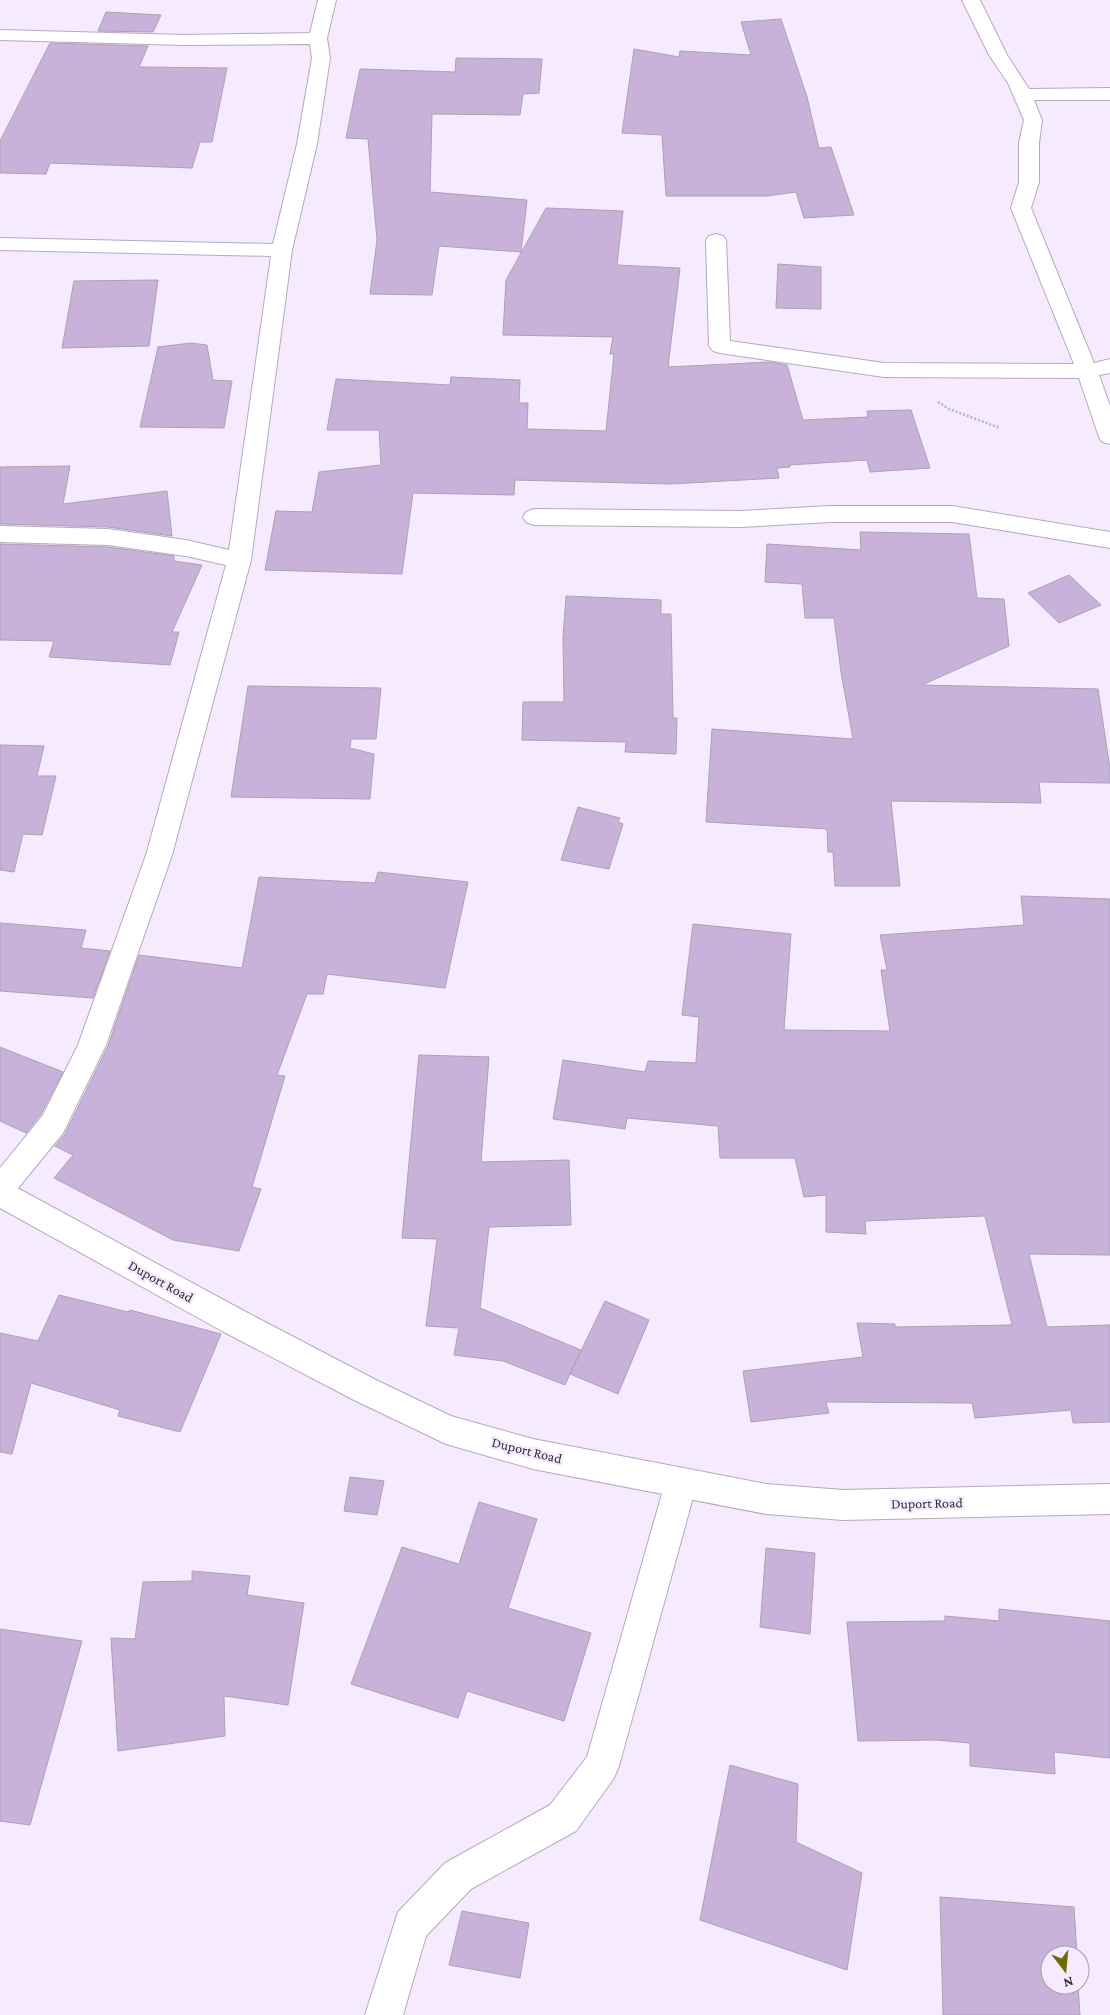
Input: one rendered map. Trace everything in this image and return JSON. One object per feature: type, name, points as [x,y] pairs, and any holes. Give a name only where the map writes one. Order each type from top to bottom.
[{"type":"street","points":[[0,1191],[54,1124],[92,1045],[159,855],[239,560],[282,250],[307,144],[321,58],[318,38],[327,0]]},
{"type":"street","points":[[971,0],[998,55],[1017,83],[1033,120],[1029,143],[1029,182],[1021,208],[1087,371],[1110,437]]},
{"type":"street","points":[[0,35],[185,40],[318,38]]},
{"type":"street","points":[[1022,95],[1110,94]]},
{"type":"street","points":[[716,240],[720,346],[884,370],[1087,371],[1110,366]]},
{"type":"street","points":[[0,244],[282,250]]},
{"type":"street","points":[[534,518],[741,519],[830,514],[952,514],[1110,540]]},
{"type":"street","points":[[0,534],[108,537],[186,548],[239,560]]},
{"type":"street","name":"Duport Road","points":[[0,1191],[233,1321],[365,1390],[446,1429],[534,1454],[766,1500],[844,1505],[1110,1500]]},
{"type":"street","points":[[383,2012],[411,1925],[458,1876],[564,1818],[602,1766],[681,1483]]},
{"type":"building","points":[[106,12],[161,15],[153,32],[98,31]]},
{"type":"building","points":[[781,19],[807,97],[819,148],[831,147],[854,215],[804,218],[796,192],[767,196],[666,196],[662,135],[622,133],[634,49],[679,57],[680,51],[751,55],[741,22]]},
{"type":"building","points":[[50,43],[148,46],[139,67],[227,68],[212,142],[200,142],[192,168],[50,163],[46,174],[0,173],[0,141]]},
{"type":"building","points":[[456,58],[542,59],[539,93],[523,94],[520,115],[432,114],[430,192],[527,200],[521,252],[439,246],[432,295],[370,294],[377,240],[368,139],[346,138],[360,69],[455,72]]},
{"type":"building","points":[[546,208],[623,211],[617,265],[680,268],[668,367],[770,362],[787,365],[803,420],[868,417],[867,411],[911,410],[930,468],[870,472],[867,460],[790,465],[790,467],[777,468],[779,478],[671,484],[515,480],[514,495],[413,493],[402,574],[265,570],[276,511],[312,512],[319,472],[381,465],[379,430],[327,430],[336,379],[450,385],[451,377],[520,380],[519,403],[528,403],[527,429],[606,431],[614,354],[610,354],[613,337],[503,335],[506,280]]},
{"type":"building","points":[[778,264],[821,267],[821,309],[776,308]]},
{"type":"building","points":[[158,280],[149,346],[62,348],[74,281]]},
{"type":"building","points":[[191,343],[207,345],[213,380],[232,381],[224,428],[140,427],[158,347]]},
{"type":"building","points":[[70,466],[63,504],[167,491],[172,536],[108,527],[0,524],[0,467]]},
{"type":"building","points":[[860,532],[969,534],[977,598],[1004,599],[1009,646],[922,685],[1098,689],[1110,769],[1110,783],[1039,782],[1041,803],[891,801],[900,886],[835,886],[833,852],[828,852],[827,829],[706,822],[712,729],[853,739],[834,618],[805,618],[802,584],[765,582],[767,544],[861,550]]},
{"type":"building","points":[[0,544],[108,547],[174,556],[174,561],[202,565],[172,632],[179,632],[170,665],[49,657],[54,641],[0,640]]},
{"type":"building","points":[[1069,575],[1101,605],[1059,623],[1028,593]]},
{"type":"building","points":[[566,596],[661,600],[661,614],[671,614],[673,718],[677,718],[676,754],[625,752],[626,742],[522,740],[523,702],[564,702],[563,638]]},
{"type":"building","points":[[248,686],[381,688],[376,739],[351,739],[350,748],[374,754],[370,799],[231,797]]},
{"type":"building","points":[[0,745],[44,746],[37,776],[56,776],[42,835],[23,834],[14,872],[0,870]]},
{"type":"building","points":[[578,807],[620,818],[618,822],[623,824],[609,869],[561,860]]},
{"type":"building","points":[[378,872],[468,882],[445,988],[327,974],[323,994],[307,994],[277,1075],[285,1076],[252,1187],[261,1189],[239,1251],[173,1240],[54,1178],[73,1155],[55,1146],[65,1134],[108,1046],[139,955],[242,968],[259,877],[375,883]]},
{"type":"building","points":[[1021,896],[1110,899],[1110,1255],[1029,1254],[1047,1327],[1110,1325],[1110,1422],[1073,1423],[1071,1410],[975,1418],[972,1403],[826,1402],[829,1413],[751,1422],[743,1371],[863,1357],[857,1323],[895,1324],[895,1327],[1012,1325],[985,1216],[865,1221],[866,1234],[826,1232],[826,1195],[804,1197],[795,1158],[720,1158],[718,1126],[627,1118],[625,1129],[553,1119],[563,1060],[645,1072],[648,1061],[696,1063],[699,1017],[682,1015],[693,924],[791,934],[784,1030],[890,1031],[881,970],[887,970],[880,935],[1024,925]]},
{"type":"building","points":[[0,923],[86,930],[81,948],[110,951],[93,998],[0,991]]},
{"type":"building","points":[[0,1047],[63,1072],[41,1114],[26,1133],[0,1121]]},
{"type":"building","points":[[419,1055],[489,1057],[481,1162],[569,1160],[571,1225],[489,1227],[480,1308],[581,1350],[565,1385],[503,1361],[454,1355],[459,1328],[426,1326],[437,1239],[402,1238]]},
{"type":"building","points":[[59,1295],[128,1312],[130,1310],[221,1334],[180,1432],[118,1416],[120,1410],[31,1383],[12,1454],[0,1452],[0,1333],[38,1341]]},
{"type":"building","points":[[605,1301],[649,1320],[618,1394],[570,1374]]},
{"type":"building","points":[[350,1477],[384,1481],[377,1515],[344,1511]]},
{"type":"building","points":[[479,1502],[537,1519],[508,1608],[591,1633],[564,1721],[467,1691],[458,1718],[351,1684],[402,1547],[459,1564]]},
{"type":"building","points":[[766,1548],[815,1553],[810,1634],[760,1627]]},
{"type":"building","points":[[192,1571],[250,1576],[247,1595],[304,1603],[288,1705],[224,1696],[225,1736],[118,1751],[111,1638],[135,1639],[143,1582],[192,1581]]},
{"type":"building","points":[[999,1609],[1110,1621],[1110,1758],[1054,1752],[1055,1774],[970,1766],[970,1743],[936,1740],[858,1741],[847,1622],[945,1621],[945,1616],[999,1621]]},
{"type":"building","points":[[0,1629],[82,1641],[30,1825],[0,1821]]},
{"type":"building","points":[[730,1765],[798,1784],[796,1842],[862,1873],[847,1970],[700,1920]]},
{"type":"building","points":[[940,1897],[1074,1907],[1076,1945],[1040,1945],[1040,1995],[1079,1995],[1080,2015],[943,2015]]},
{"type":"building","points":[[462,1911],[529,1923],[520,1978],[449,1965]]}]
